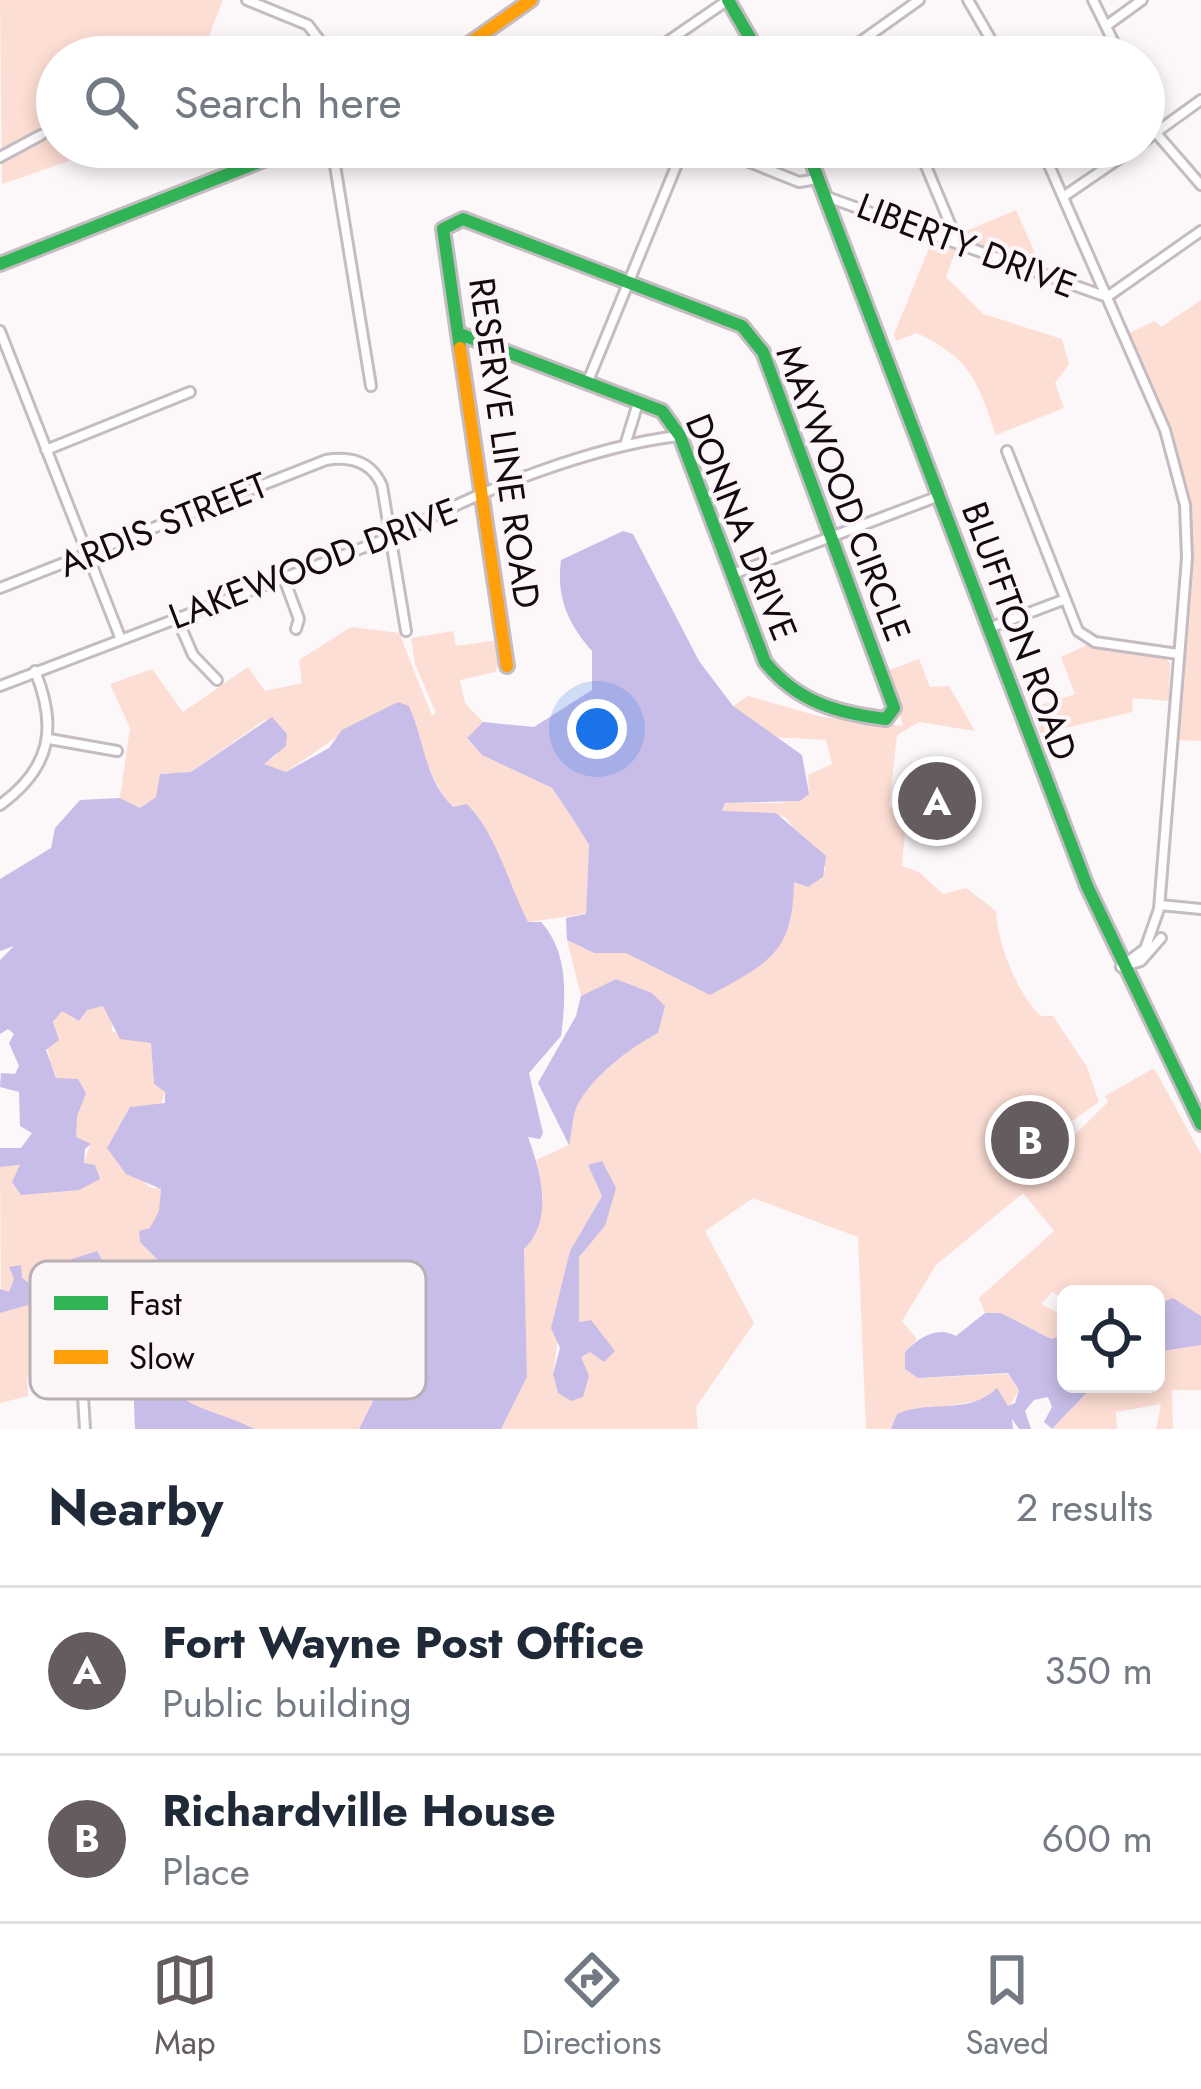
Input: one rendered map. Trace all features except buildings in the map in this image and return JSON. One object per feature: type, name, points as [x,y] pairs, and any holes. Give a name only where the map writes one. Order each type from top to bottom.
[{"type":"street","points":[[248,0],[308,25],[316,36]]},
{"type":"street","points":[[480,36],[531,0]]},
{"type":"street","points":[[676,36],[728,0],[749,36]]},
{"type":"street","points":[[868,36],[919,0]]},
{"type":"street","points":[[968,0],[989,36]]},
{"type":"street","points":[[1093,0],[1111,36]]},
{"type":"street","points":[[1106,26],[1142,0]]},
{"type":"street","points":[[1165,126],[1201,100]]},
{"type":"street","points":[[0,157],[36,137]]},
{"type":"street","points":[[1165,143],[1201,184]]},
{"type":"street","points":[[0,264],[244,168]]},
{"type":"street","points":[[335,168],[371,386]]},
{"type":"street","points":[[588,381],[675,168]]},
{"type":"street","name":"LIBERTY DRIVE","points":[[765,168],[799,182],[820,178]]},
{"type":"street","name":"BLUFFTON ROAD","points":[[815,168],[1062,832],[1120,968],[1201,1124]]},
{"type":"street","points":[[927,168],[957,240]]},
{"type":"street","points":[[1051,168],[1165,430],[1180,478],[1187,531],[1160,907],[1145,949],[1120,968]]},
{"type":"street","points":[[1064,197],[1106,168]]},
{"type":"street","name":"LIBERTY DRIVE","points":[[827,197],[1107,297]]},
{"type":"street","name":"MAYWOOD CIRCLE","points":[[443,229],[463,219],[742,326],[763,352],[895,708],[892,715]]},
{"type":"street","name":"RESERVE LINE ROAD","points":[[443,229],[507,666]]},
{"type":"street","points":[[1107,297],[1201,232]]},
{"type":"street","points":[[0,331],[120,638]]},
{"type":"street","name":"DONNA DRIVE","points":[[460,334],[662,410],[680,436],[765,662],[787,689],[823,709],[886,719],[892,715]]},
{"type":"street","points":[[46,449],[190,392]]},
{"type":"street","points":[[626,442],[639,401]]},
{"type":"street","name":"LAKEWOOD DRIVE","points":[[0,686],[626,442],[680,436]]},
{"type":"street","points":[[1007,451],[1078,631],[1095,642],[1178,654]]},
{"type":"street","name":"ARDIS STREET","points":[[0,588],[326,460],[350,458],[374,470],[382,486],[391,536]]},
{"type":"street","points":[[732,574],[939,496]]},
{"type":"street","points":[[391,536],[406,631]]},
{"type":"street","points":[[283,575],[299,619],[296,628]]},
{"type":"street","points":[[988,629],[1063,600]]},
{"type":"street","points":[[176,616],[193,655],[217,680]]},
{"type":"street","points":[[0,806],[33,779],[50,739],[50,713],[35,670]]},
{"type":"street","points":[[50,739],[117,751]]},
{"type":"street","points":[[1160,907],[1201,909]]},
{"type":"street","points":[[1120,968],[1141,962],[1161,938]]},
{"type":"street","points":[[83,1399],[85,1429]]},
{"type":"shaded area","points":[[0,0],[223,0],[209,36],[36,36],[36,168],[49,168],[2,184]]},
{"type":"shaded area","points":[[1016,210],[1042,269],[968,240],[964,232]]},
{"type":"shaded area","points":[[932,241],[956,250],[946,277],[983,314],[1062,339],[1069,364],[1055,383],[1064,408],[996,435],[977,385],[961,362],[917,333],[896,341],[894,334]]},
{"type":"shaded area","points":[[1201,300],[1201,741],[1177,740],[1190,571],[1182,472],[1129,333],[1155,321],[1161,327]]},
{"type":"shaded area","points":[[623,531],[633,534],[699,661],[733,706],[802,755],[809,794],[800,801],[725,803],[722,811],[776,813],[826,856],[823,877],[808,887],[794,882],[789,925],[774,953],[710,995],[626,953],[594,953],[567,940],[566,918],[586,914],[589,845],[552,788],[482,755],[467,738],[483,722],[534,727],[592,690],[592,651],[566,609],[560,586],[561,560]]},
{"type":"shaded area","points":[[351,627],[399,633],[432,716],[436,713],[415,664],[411,638],[453,631],[456,646],[498,640],[501,659],[495,672],[460,680],[465,703],[483,722],[467,739],[482,755],[552,788],[589,845],[586,914],[528,922],[445,798],[421,747],[416,723],[353,726],[286,772],[263,764],[277,755],[266,719],[191,772],[161,774],[156,797],[140,808],[120,798],[130,728],[110,684],[152,669],[183,712],[248,667],[265,691],[302,683],[299,660]]},
{"type":"shaded area","points":[[1087,645],[1165,658],[1170,663],[1169,701],[1133,698],[1132,712],[1041,734],[1032,708],[1075,694],[1061,657]]},
{"type":"shaded area","points":[[919,659],[930,687],[949,686],[975,731],[919,722],[897,735],[889,807],[907,811],[902,866],[919,872],[943,894],[966,888],[996,911],[1000,938],[1017,982],[1041,1016],[1053,1016],[1087,1067],[1099,1102],[1052,1135],[1040,1121],[1025,1116],[1000,1133],[1025,1167],[1048,1161],[1108,1102],[1105,1096],[1154,1068],[1201,1154],[1201,1316],[1173,1299],[1165,1302],[1165,1285],[1057,1285],[1057,1295],[1052,1292],[1041,1304],[1057,1312],[1057,1337],[1051,1339],[1001,1313],[985,1313],[979,1298],[1054,1231],[1023,1193],[936,1265],[902,1321],[917,1339],[905,1352],[905,1369],[919,1378],[1008,1374],[1019,1390],[1009,1407],[985,1400],[897,1414],[891,1429],[866,1429],[858,1237],[753,1198],[705,1231],[754,1323],[696,1407],[698,1429],[501,1429],[527,1377],[524,1248],[543,1200],[536,1160],[569,1145],[575,1110],[583,1095],[601,1074],[658,1033],[652,993],[616,979],[581,996],[567,940],[594,953],[626,952],[666,972],[794,881],[808,887],[826,869],[785,817],[722,812],[725,803],[783,803],[809,793],[808,775],[832,764],[826,740],[773,737],[733,706],[748,696],[822,717],[903,726],[887,671]],"holes":[[[602,1196],[605,1226],[579,1257],[579,1323],[590,1352],[580,1357],[558,1393],[553,1374],[570,1251]]]},
{"type":"shaded area","points":[[398,702],[409,706],[443,796],[453,807],[467,804],[477,816],[528,922],[541,922],[561,961],[561,1036],[529,1073],[543,1133],[540,1139],[528,1137],[540,1180],[542,1210],[524,1249],[527,1377],[501,1429],[359,1429],[374,1399],[426,1399],[426,1261],[159,1261],[140,1242],[139,1231],[150,1228],[159,1211],[161,1189],[126,1174],[107,1148],[130,1107],[165,1103],[165,1092],[154,1084],[151,1043],[120,1039],[103,1006],[87,1010],[79,1021],[62,1011],[53,1022],[59,1040],[46,1050],[56,1078],[78,1079],[86,1093],[77,1116],[76,1137],[91,1144],[85,1149],[84,1163],[95,1165],[100,1179],[79,1190],[21,1195],[12,1182],[20,1165],[0,1167],[0,1148],[21,1148],[32,1133],[20,1126],[19,1092],[0,1087],[1,1073],[15,1074],[19,1066],[9,1043],[14,1034],[8,1029],[0,1034],[0,960],[14,946],[0,951],[0,879],[51,848],[55,828],[80,800],[120,798],[140,808],[156,797],[160,774],[191,772],[272,717],[287,734],[286,746],[264,764],[286,772],[329,748],[342,730]]},
{"type":"shaded area","points":[[616,979],[652,993],[665,1006],[658,1033],[592,1084],[575,1110],[569,1145],[538,1083],[576,1016],[581,996]]},
{"type":"shaded area","points":[[103,1005],[111,1013],[112,1031],[151,1042],[154,1084],[165,1092],[138,1177],[151,1188],[161,1188],[160,1211],[151,1228],[140,1231],[140,1242],[159,1261],[102,1261],[97,1251],[93,1261],[30,1261],[30,1285],[9,1268],[14,1279],[9,1292],[1,1293],[0,1167],[20,1165],[22,1195],[84,1163],[90,1145],[76,1137],[69,1104],[50,1058],[51,1027],[62,1010]]},
{"type":"shaded area","points":[[602,1161],[616,1188],[605,1226],[579,1257],[579,1322],[591,1320],[615,1351],[604,1362],[590,1352],[581,1357],[589,1376],[583,1397],[571,1401],[558,1393],[553,1374],[560,1348],[551,1328],[570,1251],[602,1196],[588,1165]]},
{"type":"shaded area","points":[[97,1251],[103,1261],[72,1261],[72,1259]]},
{"type":"shaded area","points":[[21,1265],[22,1278],[30,1284],[30,1305],[0,1313],[0,1289],[9,1292],[14,1279],[9,1267]]},
{"type":"shaded area","points":[[1173,1298],[1201,1316],[1201,1345],[1165,1351],[1165,1301]]},
{"type":"shaded area","points":[[30,1304],[28,1396],[0,1403],[0,1313]]},
{"type":"shaded area","points":[[985,1313],[1001,1313],[1051,1339],[1057,1337],[1057,1393],[1086,1393],[1052,1429],[1044,1422],[1052,1407],[1048,1397],[1034,1400],[1025,1411],[1031,1429],[1019,1429],[1012,1419],[1013,1429],[891,1429],[897,1414],[974,1402],[997,1388],[1008,1406],[1015,1403],[1019,1390],[1008,1373],[918,1378],[905,1369],[905,1352],[916,1342],[935,1333],[956,1336]]},
{"type":"shaded area","points":[[1201,1345],[1201,1390],[1172,1390],[1173,1429],[1156,1429],[1161,1404],[1116,1412],[1117,1429],[1052,1429],[1086,1393],[1165,1393],[1165,1350]]},
{"type":"shaded area","points":[[134,1399],[185,1399],[255,1429],[135,1429]]},
{"type":"shaded area","points":[[374,1399],[359,1429],[255,1429],[179,1400]]},
{"type":"traffic: fast","points":[[728,0],[749,36]]},
{"type":"traffic: fast","points":[[0,264],[244,168]]},
{"type":"traffic: fast","points":[[814,168],[1087,886],[1201,1124]]},
{"type":"traffic: fast","points":[[460,334],[662,411],[680,436],[765,662],[804,696],[851,713],[886,719],[894,708],[763,352],[742,326],[463,219],[443,229],[460,348]]},
{"type":"traffic: slow","points":[[480,36],[531,0]]},
{"type":"traffic: slow","points":[[460,348],[507,666]]},
{"type":"place","name":"Fort Wayne Post Office","points":[[937,801]]},
{"type":"place","name":"Richardville House","points":[[1030,1140]]}]
